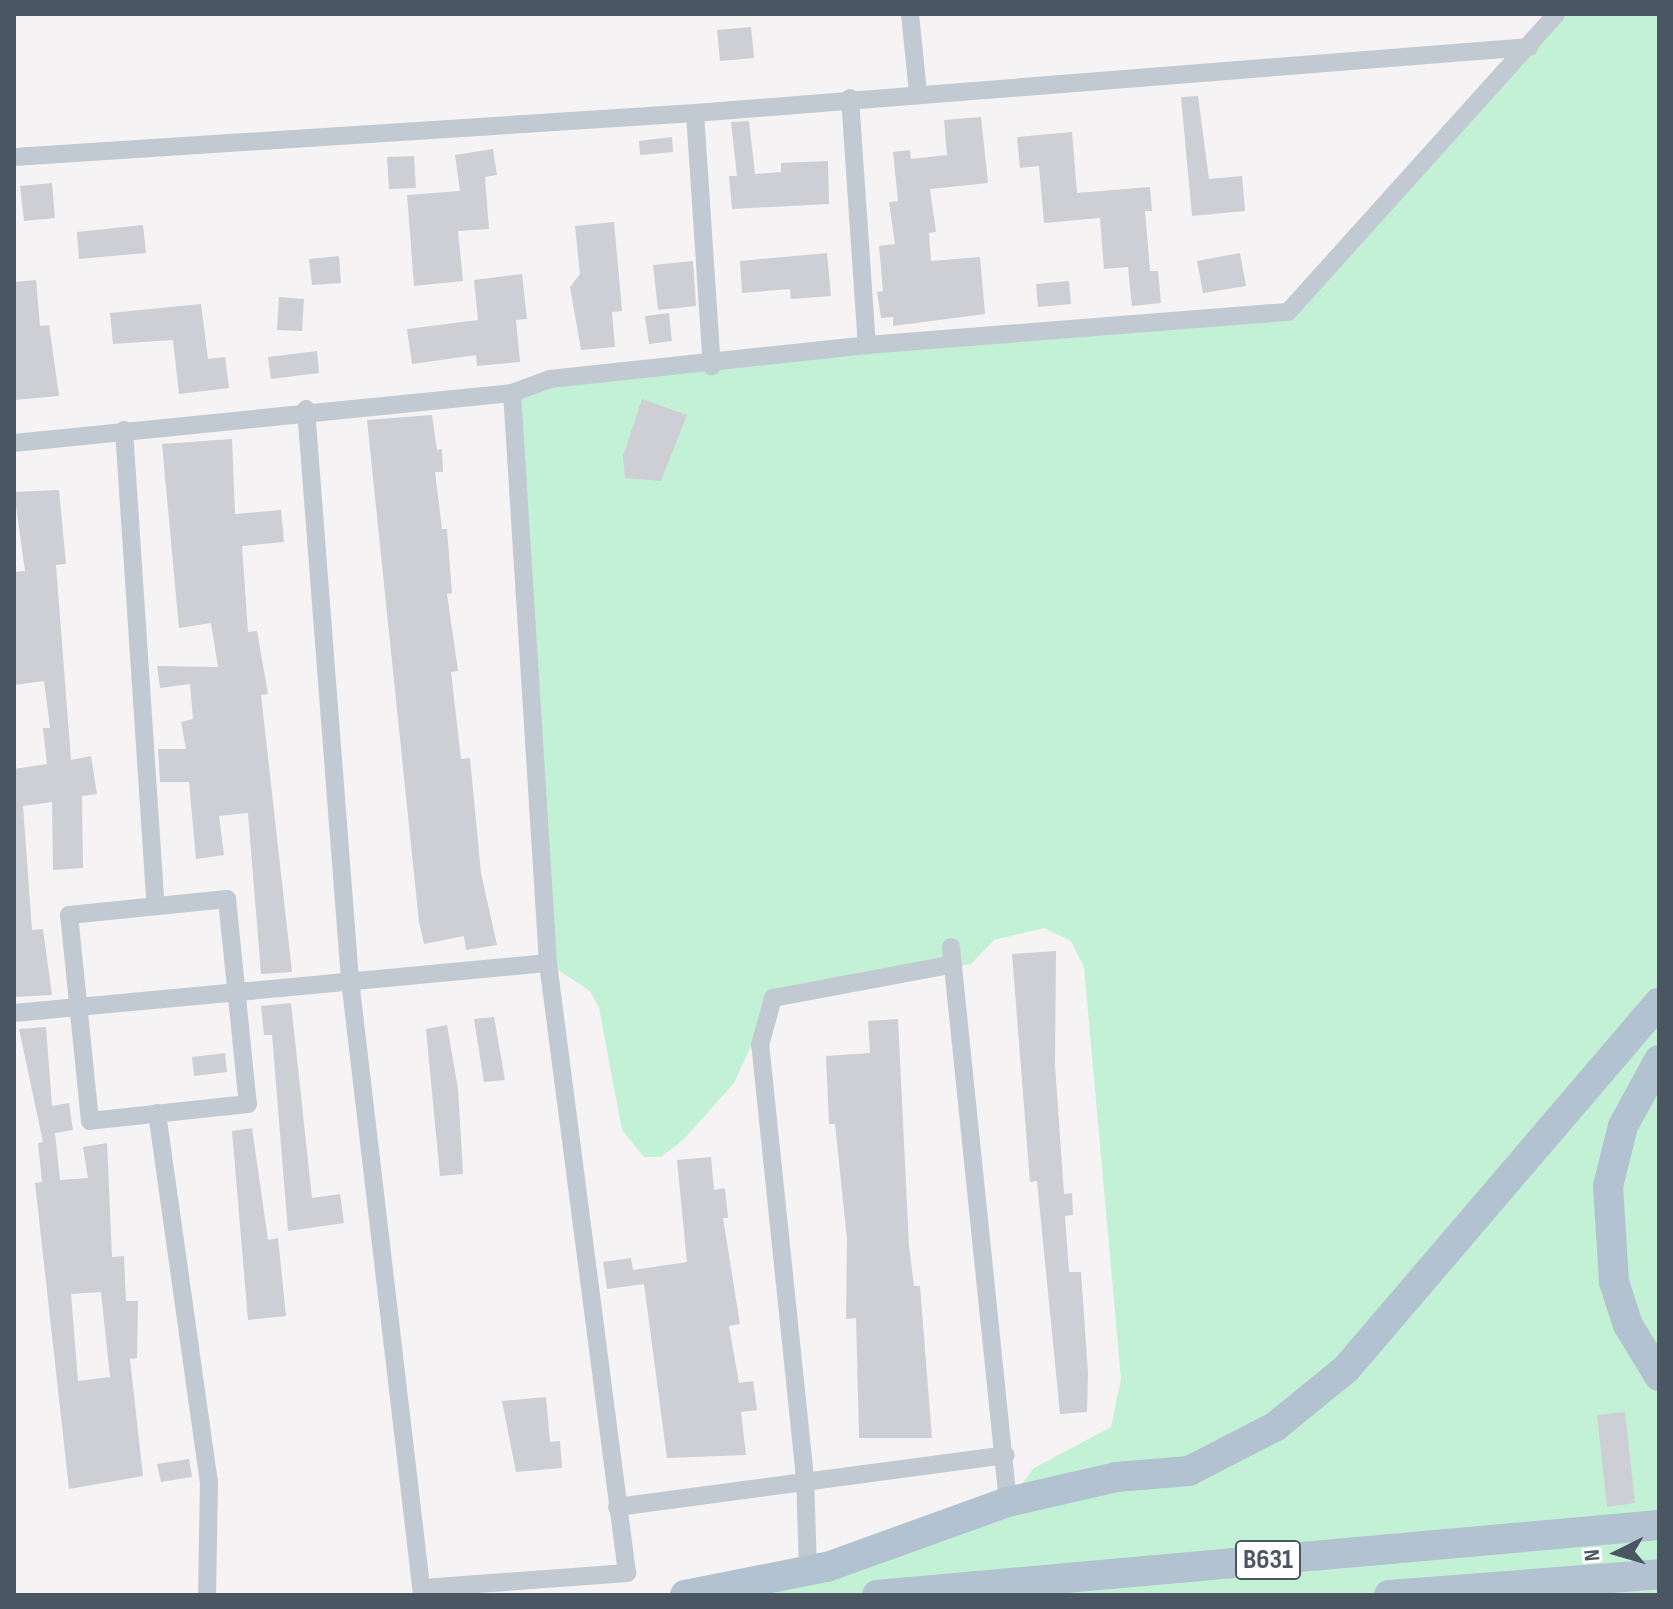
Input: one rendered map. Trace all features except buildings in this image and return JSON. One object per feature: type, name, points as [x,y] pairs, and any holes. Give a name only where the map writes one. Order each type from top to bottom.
[{"type":"main road","points":[[685,1595],[808,1571],[1008,1502],[1116,1477],[1189,1471],[1276,1426],[1346,1369],[1659,1002]]},
{"type":"main road","points":[[1659,1060],[1623,1126],[1608,1186],[1614,1282],[1628,1325],[1659,1376]]},
{"type":"main road","name":"B631","points":[[877,1595],[1659,1525]]},
{"type":"main road","points":[[1389,1595],[1659,1574]]},
{"type":"street","points":[[910,14],[918,93]]},
{"type":"street","points":[[14,443],[306,409],[512,393],[550,379],[712,366],[867,345],[1288,312],[1556,14]]},
{"type":"street","points":[[14,157],[695,113],[850,98],[1529,47]]},
{"type":"street","points":[[850,98],[867,345]]},
{"type":"street","points":[[695,113],[712,366]]},
{"type":"street","points":[[306,409],[350,980],[423,1592],[627,1573],[548,963],[512,393]]},
{"type":"street","points":[[124,430],[156,906]]},
{"type":"street","points":[[227,899],[248,1104],[90,1121],[69,915],[156,906],[227,899]]},
{"type":"street","points":[[808,1571],[805,1478],[760,1045],[773,998],[951,956],[1006,1455],[1008,1502]]},
{"type":"street","points":[[14,1013],[548,963]]},
{"type":"street","points":[[157,1113],[209,1481],[207,1595]]},
{"type":"street","points":[[617,1507],[805,1478],[1006,1455]]},
{"type":"green space","points":[[1556,14],[1659,14],[1659,1595],[685,1595],[1008,1502],[1034,1468],[1111,1427],[1121,1379],[1084,967],[1071,941],[1044,928],[994,940],[971,964],[773,998],[734,1083],[684,1139],[661,1157],[644,1157],[622,1130],[599,1008],[590,991],[548,963],[512,393],[550,379],[1288,312]]}]
